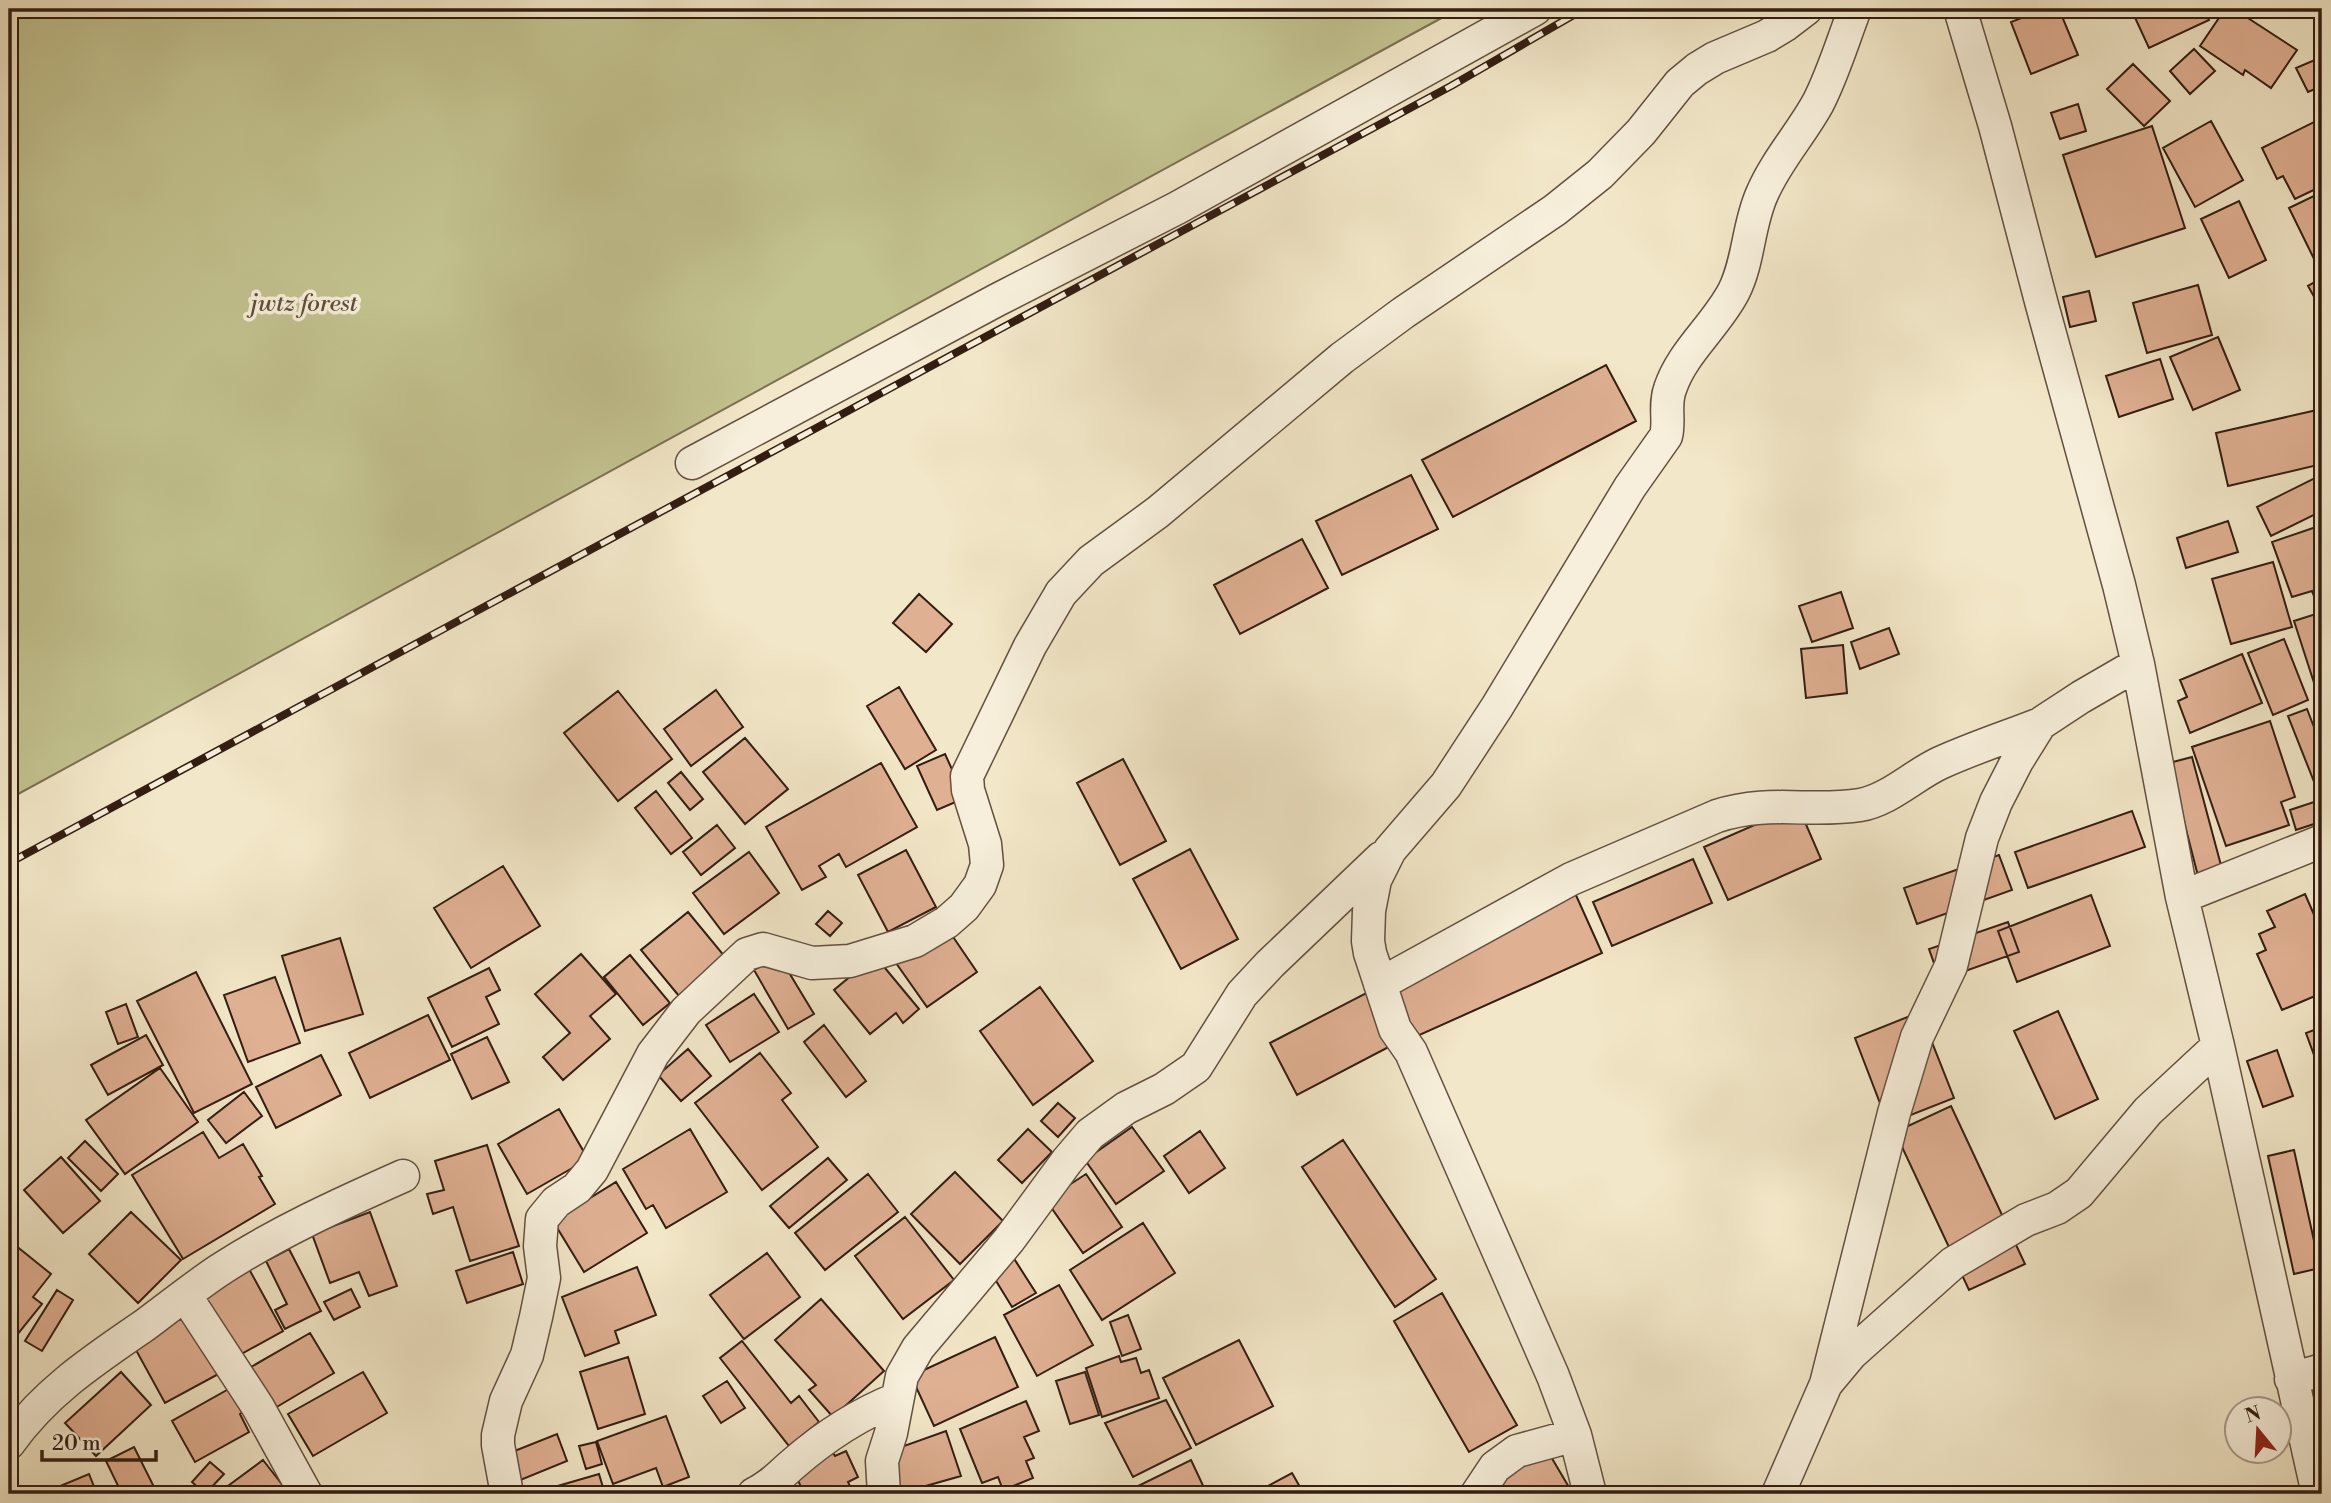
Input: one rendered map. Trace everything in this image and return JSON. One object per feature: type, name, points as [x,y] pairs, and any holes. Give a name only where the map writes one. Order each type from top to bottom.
[{"type":"street","points":[[692,463],[1177,208],[1535,9]]},
{"type":"street","points":[[507,1494],[498,1434],[506,1401],[527,1355],[544,1278],[540,1246],[542,1219],[556,1202],[577,1188],[593,1170],[653,1055],[687,1011],[747,954],[764,949],[812,964],[850,961],[915,941],[947,922],[964,908],[980,885],[987,865],[985,844],[968,790],[967,776],[1030,646],[1061,593],[1091,561],[1158,512],[1342,358],[1403,313],[1555,210],[1600,173],[1641,132],[1680,83],[1697,69],[1715,58],[1767,36],[1806,9]]},
{"type":"street","points":[[884,1494],[882,1461],[891,1433],[902,1376],[918,1348],[1009,1240],[1090,1134],[1126,1108],[1164,1089],[1196,1067],[1242,994],[1390,850],[1425,812],[1452,776],[1497,707],[1599,537],[1666,436],[1667,401],[1679,368],[1733,292],[1745,260],[1752,221],[1761,195],[1819,101],[1855,9]]},
{"type":"street","points":[[1960,9],[1995,125],[2119,585],[2138,664],[2182,897],[2318,1494]]},
{"type":"street","points":[[1380,984],[1571,878],[1717,816],[1761,806],[1840,806],[1873,802],[1940,764],[2040,724],[2138,664]]},
{"type":"street","points":[[1778,1494],[1826,1384],[1894,1113],[1917,1037],[1951,966],[1987,826],[2017,761],[2040,724]]},
{"type":"street","points":[[2182,897],[2322,841]]},
{"type":"street","points":[[1390,850],[1375,880],[1369,911],[1368,942],[1380,984],[1395,1029],[1411,1052],[1528,1316],[1575,1435],[1590,1494]]},
{"type":"street","points":[[1826,1384],[1851,1354],[1953,1263],[2026,1220],[2057,1208],[2079,1193],[2148,1111],[2218,1046]]},
{"type":"street","points":[[9,1443],[51,1394],[98,1356],[217,1272],[330,1209],[403,1176]]},
{"type":"street","points":[[185,1295],[263,1416],[306,1494]]},
{"type":"street","points":[[2291,1379],[2322,1370]]},
{"type":"street","points":[[754,1494],[772,1485],[793,1464],[835,1432],[871,1409],[897,1399]]},
{"type":"street","points":[[1477,1494],[1495,1467],[1505,1458],[1533,1445],[1575,1435]]},
{"type":"green space","name":"jwtz forest","points":[[9,9],[1458,9],[9,799]]},
{"type":"building","points":[[2045,9],[2059,9],[2078,55],[2031,74],[2011,22]]},
{"type":"building","points":[[2131,9],[2204,9],[2209,20],[2149,48]]},
{"type":"building","points":[[2225,9],[2234,9],[2297,50],[2271,88],[2245,70],[2243,75],[2200,46]]},
{"type":"building","points":[[2194,49],[2215,71],[2190,94],[2170,71]]},
{"type":"building","points":[[2317,59],[2322,70],[2322,86],[2308,92],[2296,68]]},
{"type":"building","points":[[2133,64],[2170,101],[2144,126],[2107,89]]},
{"type":"building","points":[[2078,104],[2086,131],[2060,139],[2051,113]]},
{"type":"building","points":[[2322,118],[2322,186],[2295,199],[2283,176],[2277,179],[2262,148]]},
{"type":"building","points":[[2211,121],[2243,180],[2195,207],[2163,148]]},
{"type":"building","points":[[2152,126],[2185,228],[2096,257],[2063,155]]},
{"type":"building","points":[[2322,192],[2322,265],[2318,267],[2289,208]]},
{"type":"building","points":[[2239,201],[2266,260],[2229,278],[2201,219]]},
{"type":"building","points":[[2322,278],[2322,311],[2308,286]]},
{"type":"building","points":[[2198,285],[2212,335],[2147,353],[2133,303]]},
{"type":"building","points":[[2089,291],[2096,321],[2070,327],[2063,297]]},
{"type":"building","points":[[2218,337],[2240,390],[2193,410],[2170,357]]},
{"type":"building","points":[[2160,359],[2173,399],[2119,417],[2106,376]]},
{"type":"building","points":[[1606,365],[1636,421],[1453,517],[1422,460]]},
{"type":"building","points":[[2317,410],[2322,433],[2322,464],[2228,486],[2216,433]]},
{"type":"building","points":[[1411,475],[1438,529],[1342,575],[1316,521]]},
{"type":"building","points":[[2319,476],[2322,482],[2322,511],[2271,536],[2257,507]]},
{"type":"building","points":[[2228,521],[2238,552],[2186,568],[2177,538]]},
{"type":"building","points":[[2322,525],[2322,597],[2315,599],[2312,591],[2292,597],[2272,542]]},
{"type":"building","points":[[1302,539],[1328,588],[1240,634],[1214,585]]},
{"type":"building","points":[[2273,562],[2292,627],[2231,644],[2212,579]]},
{"type":"building","points":[[1841,592],[1853,628],[1812,642],[1799,606]]},
{"type":"building","points":[[919,594],[952,624],[926,652],[893,623]]},
{"type":"building","points":[[2322,612],[2322,687],[2316,689],[2294,621]]},
{"type":"building","points":[[1889,628],[1899,654],[1860,669],[1851,642]]},
{"type":"building","points":[[2284,639],[2308,700],[2273,715],[2248,653]]},
{"type":"building","points":[[1843,645],[1847,693],[1806,698],[1801,649]]},
{"type":"building","points":[[2242,654],[2262,703],[2190,733],[2178,701],[2187,697],[2180,680]]},
{"type":"building","points":[[899,687],[936,750],[905,769],[867,706]]},
{"type":"building","points":[[716,690],[743,727],[691,766],[664,729]]},
{"type":"building","points":[[618,691],[672,759],[618,801],[564,733]]},
{"type":"building","points":[[2307,709],[2322,748],[2322,802],[2288,716]]},
{"type":"building","points":[[2270,721],[2295,797],[2281,802],[2289,825],[2226,846],[2192,747]]},
{"type":"building","points":[[745,738],[788,789],[745,824],[703,772]]},
{"type":"building","points":[[945,754],[965,798],[937,810],[917,766]]},
{"type":"building","points":[[2192,757],[2222,869],[2198,876],[2169,763]]},
{"type":"building","points":[[1123,759],[1166,841],[1120,865],[1077,783]]},
{"type":"building","points":[[881,763],[917,827],[846,867],[839,854],[819,866],[826,877],[802,890],[766,827]]},
{"type":"building","points":[[681,772],[703,799],[690,810],[668,783]]},
{"type":"building","points":[[656,791],[692,838],[671,854],[635,808]]},
{"type":"building","points":[[2314,802],[2320,822],[2296,830],[2290,810]]},
{"type":"building","points":[[1798,806],[1821,859],[1728,900],[1704,847]]},
{"type":"building","points":[[2132,811],[2145,847],[2028,888],[2015,852]]},
{"type":"building","points":[[717,825],[735,848],[701,875],[683,852]]},
{"type":"building","points":[[1190,849],[1238,939],[1181,969],[1133,879]]},
{"type":"building","points":[[906,850],[936,907],[888,932],[858,875]]},
{"type":"building","points":[[749,852],[779,893],[724,934],[693,893]]},
{"type":"building","points":[[1999,855],[2012,890],[1917,924],[1904,888]]},
{"type":"building","points":[[1693,859],[1712,903],[1612,946],[1593,902]]},
{"type":"building","points":[[503,866],[540,926],[471,968],[434,908]]},
{"type":"building","points":[[1575,893],[1602,953],[1415,1037],[1388,977]]},
{"type":"building","points":[[2305,894],[2322,933],[2322,993],[2282,1010],[2257,954],[2266,950],[2259,934],[2275,927],[2267,911]]},
{"type":"building","points":[[2091,895],[2110,946],[2017,982],[1998,931]]},
{"type":"building","points":[[828,911],[842,923],[830,936],[816,924]]},
{"type":"building","points":[[688,912],[726,958],[679,996],[641,950]]},
{"type":"building","points":[[2008,922],[2019,952],[1940,980],[1929,949]]},
{"type":"building","points":[[947,928],[977,972],[927,1007],[896,963]]},
{"type":"building","points":[[340,938],[363,1014],[305,1031],[282,956]]},
{"type":"building","points":[[581,954],[616,994],[590,1016],[610,1039],[563,1080],[543,1057],[570,1033],[535,994]]},
{"type":"building","points":[[630,955],[670,1003],[643,1025],[604,977]]},
{"type":"building","points":[[779,956],[814,1014],[788,1029],[754,970]]},
{"type":"building","points":[[875,956],[919,1009],[903,1023],[896,1013],[870,1034],[834,990]]},
{"type":"building","points":[[489,968],[500,990],[486,997],[499,1024],[452,1047],[428,998]]},
{"type":"building","points":[[196,972],[252,1084],[194,1113],[137,1001]]},
{"type":"building","points":[[275,977],[300,1043],[248,1062],[224,995]]},
{"type":"building","points":[[1040,987],[1093,1061],[1033,1105],[980,1031]]},
{"type":"building","points":[[1376,988],[1402,1040],[1297,1095],[1270,1043]]},
{"type":"building","points":[[754,994],[779,1032],[730,1062],[706,1025]]},
{"type":"building","points":[[126,1004],[138,1037],[118,1044],[106,1012]]},
{"type":"building","points":[[2058,1011],[2098,1099],[2055,1119],[2014,1031]]},
{"type":"building","points":[[1920,1012],[1954,1098],[1888,1124],[1855,1038]]},
{"type":"building","points":[[428,1015],[450,1060],[370,1098],[349,1053]]},
{"type":"building","points":[[824,1025],[866,1081],[846,1097],[804,1042]]},
{"type":"building","points":[[2322,1027],[2322,1077],[2306,1033]]},
{"type":"building","points":[[146,1035],[163,1065],[108,1095],[91,1065]]},
{"type":"building","points":[[487,1037],[509,1082],[472,1099],[451,1054]]},
{"type":"building","points":[[688,1049],[711,1076],[681,1101],[658,1075]]},
{"type":"building","points":[[2277,1050],[2293,1096],[2263,1107],[2247,1061]]},
{"type":"building","points":[[760,1053],[791,1093],[782,1100],[818,1147],[762,1190],[695,1103]]},
{"type":"building","points":[[321,1055],[341,1095],[276,1128],[256,1087]]},
{"type":"building","points":[[160,1068],[198,1122],[125,1174],[86,1120]]},
{"type":"building","points":[[244,1092],[262,1116],[226,1143],[208,1120]]},
{"type":"building","points":[[1058,1103],[1075,1118],[1058,1137],[1041,1121]]},
{"type":"building","points":[[1951,1106],[2025,1264],[1969,1290],[1895,1132]]},
{"type":"building","points":[[559,1109],[588,1159],[527,1194],[498,1144]]},
{"type":"building","points":[[1132,1127],[1164,1171],[1116,1204],[1085,1160]]},
{"type":"building","points":[[690,1129],[727,1192],[666,1228],[653,1205],[646,1209],[623,1169]]},
{"type":"building","points":[[1028,1129],[1052,1152],[1022,1183],[998,1160]]},
{"type":"building","points":[[1200,1131],[1225,1168],[1189,1193],[1164,1156]]},
{"type":"building","points":[[203,1132],[219,1158],[243,1144],[275,1204],[183,1259],[132,1175]]},
{"type":"building","points":[[1343,1140],[1436,1279],[1395,1307],[1302,1167]]},
{"type":"building","points":[[85,1141],[118,1174],[101,1191],[68,1158]]},
{"type":"building","points":[[487,1145],[519,1246],[470,1261],[453,1207],[433,1214],[427,1194],[444,1190],[435,1161]]},
{"type":"building","points":[[2294,1150],[2320,1268],[2294,1274],[2268,1156]]},
{"type":"building","points":[[61,1157],[100,1201],[63,1233],[24,1190]]},
{"type":"building","points":[[828,1158],[847,1180],[789,1228],[770,1206]]},
{"type":"building","points":[[955,1172],[1003,1221],[960,1264],[911,1214]]},
{"type":"building","points":[[868,1174],[898,1212],[825,1270],[795,1233]]},
{"type":"building","points":[[1086,1174],[1122,1227],[1083,1253],[1046,1200]]},
{"type":"building","points":[[616,1182],[647,1233],[584,1272],[553,1221]]},
{"type":"building","points":[[131,1212],[181,1260],[138,1303],[89,1254]]},
{"type":"building","points":[[370,1212],[397,1286],[369,1296],[359,1272],[330,1283],[312,1234]]},
{"type":"building","points":[[905,1217],[954,1280],[903,1319],[855,1256]]},
{"type":"building","points":[[1143,1223],[1175,1273],[1102,1320],[1070,1270]]},
{"type":"building","points":[[15,1245],[51,1274],[33,1297],[42,1304],[9,1345],[9,1254]]},
{"type":"building","points":[[289,1249],[321,1311],[285,1329],[275,1310],[287,1304],[266,1261]]},
{"type":"building","points":[[513,1252],[523,1284],[467,1303],[456,1271]]},
{"type":"building","points":[[767,1253],[800,1297],[744,1339],[710,1295]]},
{"type":"building","points":[[1013,1257],[1036,1293],[1012,1307],[990,1271]]},
{"type":"building","points":[[637,1267],[656,1315],[615,1331],[619,1343],[585,1356],[562,1297]]},
{"type":"building","points":[[249,1269],[283,1331],[236,1357],[201,1295]]},
{"type":"building","points":[[1059,1285],[1093,1345],[1037,1376],[1004,1315]]},
{"type":"building","points":[[351,1289],[360,1307],[334,1320],[324,1302]]},
{"type":"building","points":[[57,1290],[73,1300],[42,1351],[25,1341]]},
{"type":"building","points":[[1442,1293],[1517,1425],[1469,1452],[1394,1321]]},
{"type":"building","points":[[821,1299],[884,1371],[833,1417],[809,1390],[816,1385],[775,1340]]},
{"type":"building","points":[[191,1309],[224,1371],[165,1403],[131,1341]]},
{"type":"building","points":[[1128,1315],[1141,1349],[1122,1356],[1110,1322]]},
{"type":"building","points":[[310,1333],[334,1373],[275,1408],[251,1367]]},
{"type":"building","points":[[995,1337],[1018,1387],[934,1426],[911,1376]]},
{"type":"building","points":[[1239,1340],[1273,1406],[1196,1445],[1163,1378]]},
{"type":"building","points":[[742,1341],[791,1403],[799,1396],[819,1422],[789,1446],[720,1358]]},
{"type":"building","points":[[1119,1356],[1121,1362],[1136,1358],[1141,1373],[1149,1370],[1159,1398],[1102,1417],[1086,1368]]},
{"type":"building","points":[[628,1357],[645,1414],[598,1429],[580,1372]]},
{"type":"building","points":[[121,1372],[151,1405],[96,1456],[65,1423]]},
{"type":"building","points":[[363,1372],[387,1413],[313,1456],[288,1414]]},
{"type":"building","points":[[1085,1372],[1099,1415],[1070,1424],[1056,1381]]},
{"type":"building","points":[[727,1381],[745,1408],[721,1423],[703,1396]]},
{"type":"building","points":[[234,1386],[247,1409],[240,1414],[249,1432],[195,1462],[172,1421]]},
{"type":"building","points":[[1166,1400],[1191,1448],[1133,1477],[1105,1423]]},
{"type":"building","points":[[1026,1401],[1039,1431],[1024,1437],[1034,1458],[1026,1461],[1033,1478],[1003,1490],[998,1477],[982,1483],[960,1429]]},
{"type":"building","points":[[666,1416],[689,1477],[663,1487],[656,1468],[613,1484],[597,1441]]},
{"type":"building","points":[[946,1431],[961,1476],[901,1493],[887,1452]]},
{"type":"building","points":[[1537,1433],[1573,1494],[1490,1494]]},
{"type":"building","points":[[557,1434],[567,1461],[518,1481],[507,1454]]},
{"type":"building","points":[[596,1442],[602,1464],[586,1469],[579,1446]]},
{"type":"building","points":[[134,1447],[155,1489],[144,1494],[122,1494],[106,1461]]},
{"type":"building","points":[[846,1451],[858,1477],[848,1482],[854,1494],[804,1494],[794,1471],[833,1453],[835,1456]]},
{"type":"building","points":[[263,1460],[284,1487],[276,1494],[217,1494]]},
{"type":"building","points":[[1191,1460],[1207,1494],[1139,1494],[1136,1487]]},
{"type":"building","points":[[210,1462],[224,1474],[205,1494],[192,1482]]},
{"type":"building","points":[[1292,1473],[1304,1494],[1253,1494]]},
{"type":"building","points":[[89,1474],[97,1494],[41,1494]]},
{"type":"building","points":[[599,1474],[605,1494],[530,1494]]},
{"type":"railway","points":[[9,863],[1451,86],[1584,9]]}]
